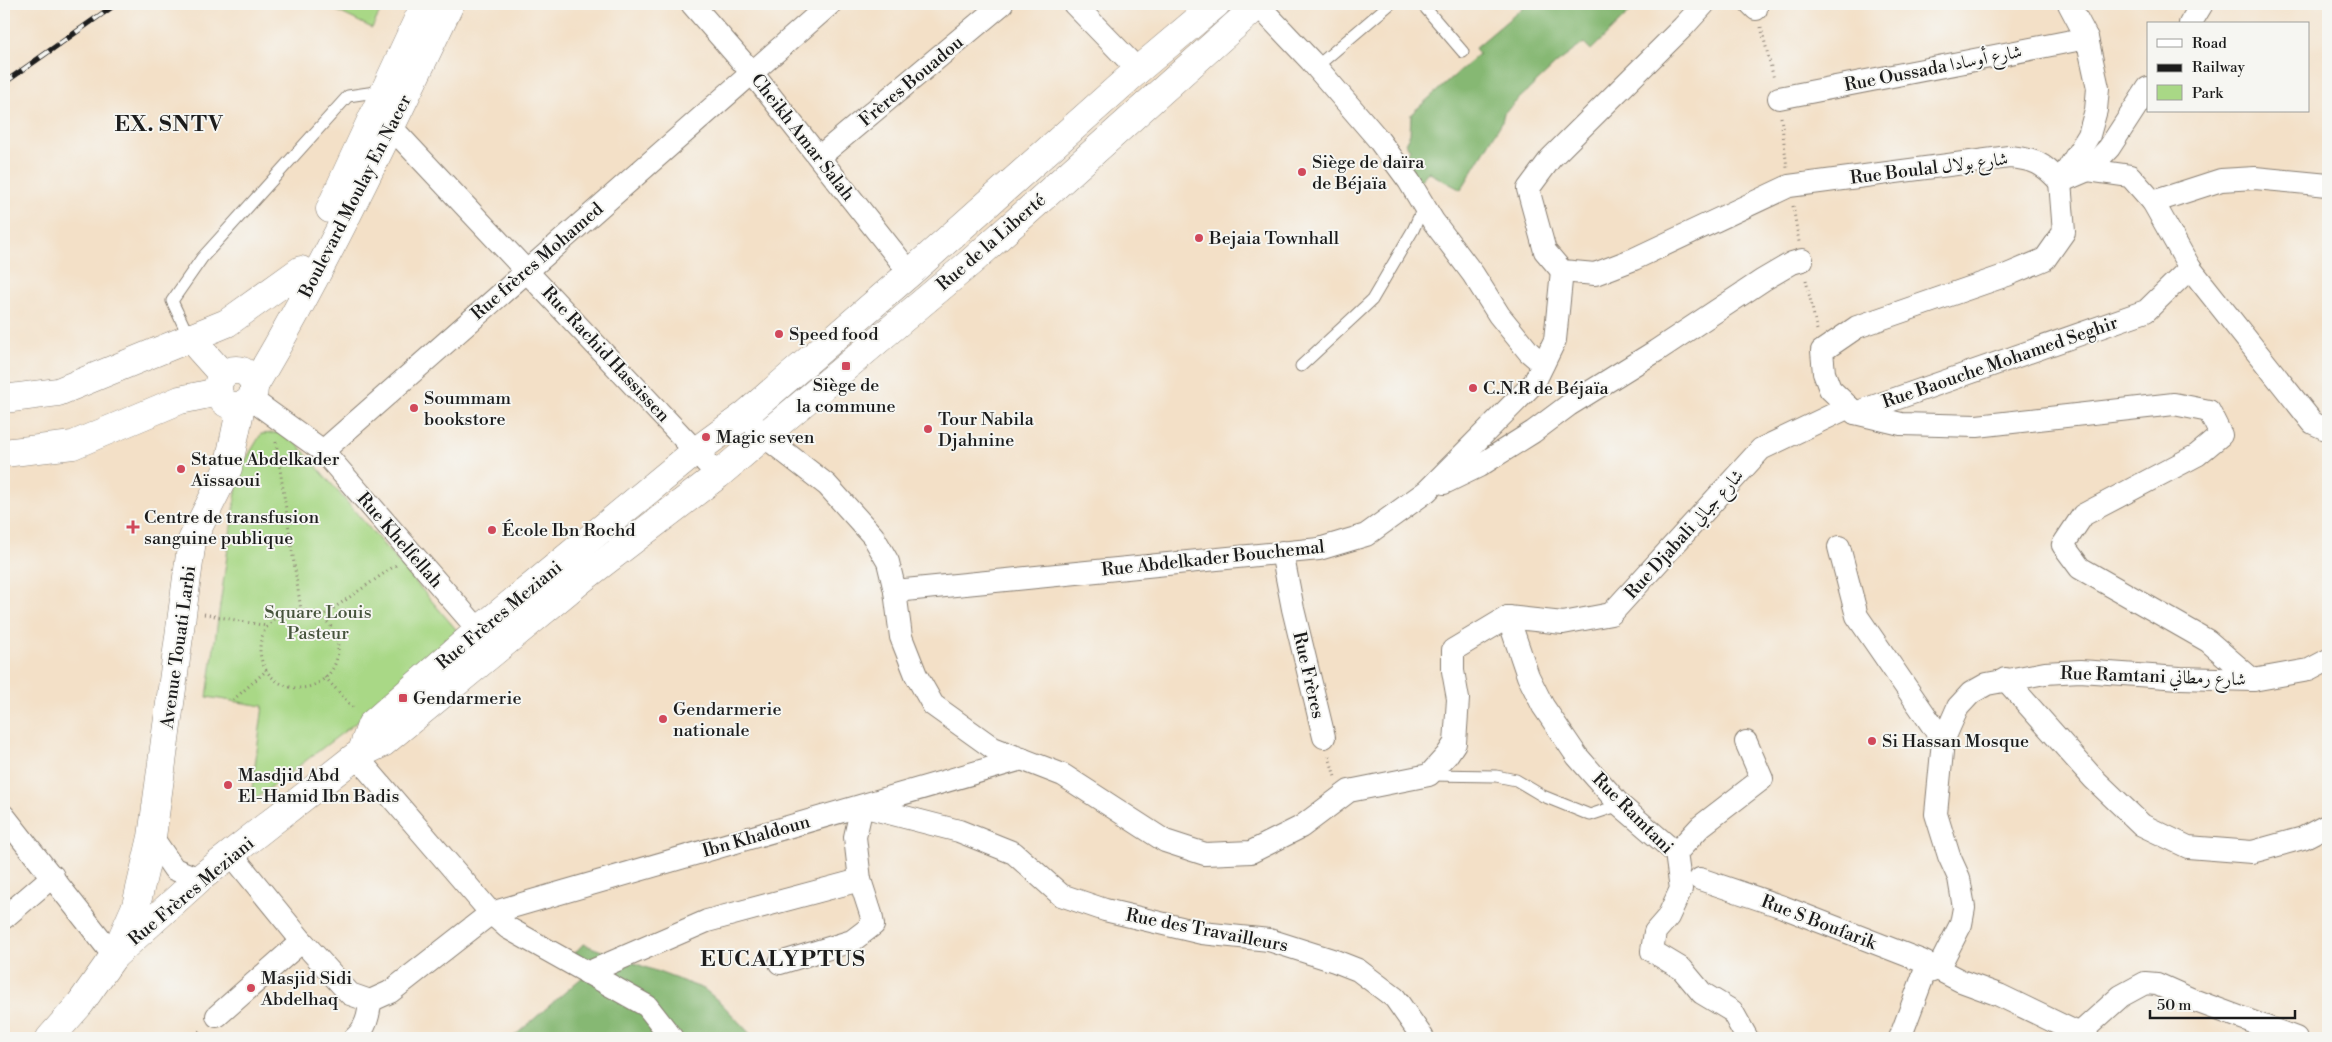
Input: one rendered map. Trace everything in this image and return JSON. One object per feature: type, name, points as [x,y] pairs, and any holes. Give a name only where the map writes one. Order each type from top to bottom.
[{"type":"main road","name":"Boulevard Moulay En Nacer","points":[[239,388],[301,270],[425,4]]},
{"type":"main road","name":"Boulevard Moulay En Nacer","points":[[239,388],[316,275],[391,127],[450,4]]},
{"type":"main road","name":"Rue de la Liberté","points":[[696,452],[745,414],[910,273],[1138,70],[1216,4]]},
{"type":"main road","name":"Rue de la Liberté","points":[[718,475],[972,260],[1258,4]]},
{"type":"main road","points":[[4,399],[58,392],[227,322],[301,270]]},
{"type":"main road","points":[[189,337],[239,388]]},
{"type":"main road","points":[[4,453],[73,445],[180,400],[239,388]]},
{"type":"main road","name":"Avenue Touati Larbi","points":[[50,1038],[80,1004],[114,956],[136,906],[152,837],[192,540],[228,468],[239,388]]},
{"type":"main road","name":"Rue Frères Meziani","points":[[359,754],[372,725],[478,630],[696,452]]},
{"type":"main road","name":"Rue Frères Meziani","points":[[114,956],[199,880],[359,754],[383,744],[582,580],[718,475]]},
{"type":"street","name":"Cheikh Amar Salah","points":[[692,4],[753,74],[910,273]]},
{"type":"street","name":"Rue frères Mohamed","points":[[323,451],[527,269],[753,74],[830,4]]},
{"type":"street","name":"Frères Bouadou","points":[[819,157],[1002,4]]},
{"type":"street","points":[[1074,4],[1138,70]]},
{"type":"street","points":[[1258,4],[1316,67],[1399,167],[1499,315],[1529,352],[1543,364]]},
{"type":"street","points":[[1562,271],[1545,251],[1528,189],[1551,158],[1704,4]]},
{"type":"street","points":[[2069,4],[2088,38],[2098,88],[2096,110],[2089,135],[2060,182],[2064,232],[2045,258],[2007,276],[1857,327],[1822,351],[1824,373],[1830,389],[1852,410],[1901,424],[1976,426],[2174,404],[2209,411],[2221,435],[2197,455],[2083,515],[2063,545],[2080,568],[2208,642],[2253,680]]},
{"type":"street","points":[[2191,22],[2202,4]]},
{"type":"street","name":"Rue Oussada شارع أوسادا","points":[[1779,98],[2088,38]]},
{"type":"street","points":[[2060,182],[2088,170],[2109,148],[2147,90]]},
{"type":"street","name":"Rue Rachid Hassissen","points":[[391,127],[527,269],[718,475]]},
{"type":"street","points":[[2109,148],[2130,176],[2154,202],[2190,268],[2313,422],[2328,430]]},
{"type":"street","name":"Rue Boulal شارع بولال","points":[[1562,271],[1595,274],[1634,259],[1789,186],[2009,157],[2027,158],[2046,166],[2060,182]]},
{"type":"street","points":[[2088,170],[2130,176]]},
{"type":"street","points":[[2154,202],[2221,180],[2255,178],[2328,185]]},
{"type":"street","points":[[1427,491],[1479,466],[1533,432],[1569,405],[1656,351],[1763,280],[1792,263],[1802,260]]},
{"type":"street","name":"Rue Baouche Mohamed Seghir","points":[[1852,410],[2146,311],[2190,268]]},
{"type":"street","name":"Rue Abdelkader Bouchemal","points":[[895,591],[1319,549],[1366,535],[1427,491],[1534,383],[1555,340],[1562,271]]},
{"type":"street","name":"Rue Khelfellah","points":[[239,388],[323,451],[497,651]]},
{"type":"street","name":"Rue Djabali شارع جبالي","points":[[1508,617],[1563,623],[1610,614],[1761,449],[1852,410]]},
{"type":"street","points":[[745,414],[764,436],[827,485],[872,536],[888,562],[895,591],[901,638],[916,675],[933,705],[993,748],[1063,775],[1166,841],[1205,854],[1251,852],[1301,827],[1349,791],[1429,775],[1455,743],[1458,699],[1453,671],[1453,650],[1508,617]]},
{"type":"street","points":[[1839,547],[1857,616],[1943,741]]},
{"type":"street","name":"Rue Frères","points":[[1282,552],[1324,737]]},
{"type":"street","name":"Rue Ramtani","points":[[1508,617],[1524,668],[1543,706],[1576,756],[1620,805],[1676,853],[1681,889],[1668,917],[1655,932],[1652,951],[1682,968],[1702,992],[1732,1011],[1747,1038]]},
{"type":"street","name":"Rue Ramtani شارع رمطاني","points":[[1900,1038],[1928,968],[1961,924],[1964,908],[1959,878],[1949,856],[1936,814],[1943,741],[1958,706],[1971,694],[1987,684],[2005,680],[2080,671],[2180,678],[2253,680],[2322,665]]},
{"type":"street","points":[[2005,680],[2092,778],[2142,825],[2188,847],[2252,852],[2303,838],[2328,825]]},
{"type":"street","points":[[1676,853],[1701,826],[1762,779],[1746,742]]},
{"type":"street","points":[[359,754],[491,913],[508,928],[647,1006],[672,1038]]},
{"type":"street","name":"Ibn Khaldoun","points":[[491,913],[1022,759]]},
{"type":"street","points":[[780,963],[852,941],[867,932],[873,925],[872,914],[860,880],[855,837],[862,806]]},
{"type":"street","name":"Rue des Travailleurs","points":[[862,806],[959,831],[1014,853],[1061,895],[1088,904],[1202,933],[1269,940],[1358,970],[1395,998],[1423,1038]]},
{"type":"street","points":[[4,816],[114,956]]},
{"type":"street","points":[[152,837],[174,869],[199,880]]},
{"type":"street","points":[[232,855],[302,941],[350,994],[366,1003]]},
{"type":"street","points":[[4,918],[53,876]]},
{"type":"street","name":"Rue S Boufarik","points":[[1700,878],[1783,907],[1928,968],[1999,995],[2084,1036]]},
{"type":"street","points":[[587,973],[706,921],[860,880]]},
{"type":"street","points":[[366,1003],[390,992],[491,913]]},
{"type":"street","points":[[217,1016],[302,941]]},
{"type":"street","points":[[2084,1036],[2121,996],[2145,983],[2157,984],[2194,1000],[2296,1038]]},
{"type":"street","points":[[355,1038],[362,1032],[366,1003]]},
{"type":"lane","points":[[1316,67],[1390,4]]},
{"type":"lane","points":[[1422,4],[1463,52]]},
{"type":"lane","points":[[189,337],[172,301],[202,258],[348,96],[384,91]]},
{"type":"lane","points":[[1301,366],[1372,300],[1413,230],[1424,206]]},
{"type":"lane","points":[[1429,775],[1496,776],[1516,780],[1543,796],[1590,815],[1620,805]]},
{"type":"path","points":[[273,414],[301,610]]},
{"type":"path","points":[[321,617],[412,553]]},
{"type":"path","points":[[183,610],[267,626]]},
{"type":"path","points":[[301,610],[313,612],[321,617],[332,628],[337,640],[338,652],[334,664],[318,683],[306,687],[281,684],[262,664],[259,652],[261,638],[267,626],[276,617],[288,611],[301,610]]},
{"type":"path","points":[[232,700],[267,670]]},
{"type":"path","points":[[325,677],[362,718],[372,725]]},
{"type":"path","name":"Rue Frères","points":[[1324,737],[1338,784],[1349,791]]},
{"type":"green space","points":[[335,4],[384,4],[372,28],[333,9]]},
{"type":"green space","points":[[1527,4],[1638,4],[1591,50],[1584,43],[1557,63],[1504,113],[1502,122],[1461,190],[1428,172],[1418,183],[1400,160],[1410,150],[1405,143],[1410,134],[1411,114],[1479,54],[1475,48]]},
{"type":"green space","name":"Square Louis Pasteur","points":[[287,432],[460,634],[362,718],[250,803],[263,706],[207,697],[239,471],[261,434]]},
{"type":"green space","points":[[583,944],[704,989],[721,1003],[754,1038],[512,1038],[586,974],[574,954]]},
{"type":"railway","points":[[4,83],[116,4]]},
{"type":"place","name":"Siège de daïra de Béjaïa","points":[[1302,172]]},
{"type":"place","name":"Bejaia Townhall","points":[[1199,238]]},
{"type":"place","name":"Speed food","points":[[779,334]]},
{"type":"place","name":"Siège de la commune","points":[[846,366]]},
{"type":"place","name":"C.N.R de Béjaïa","points":[[1473,388]]},
{"type":"place","name":"Soummam bookstore","points":[[414,408]]},
{"type":"place","name":"Tour Nabila Djahnine","points":[[928,429]]},
{"type":"place","name":"Magic seven","points":[[706,437]]},
{"type":"place","name":"Statue Abdelkader Aïssaoui","points":[[181,469]]},
{"type":"place","name":"Centre de transfusion sanguine publique","points":[[133,527]]},
{"type":"place","name":"École Ibn Rochd","points":[[492,530]]},
{"type":"place","name":"Gendarmerie","points":[[403,698]]},
{"type":"place","name":"Gendarmerie nationale","points":[[663,719]]},
{"type":"place","name":"Si Hassan Mosque","points":[[1872,741]]},
{"type":"place","name":"Masdjid Abd El-Hamid Ibn Badis","points":[[228,785]]},
{"type":"place","name":"Masjid Sidi Abdelhaq","points":[[251,988]]},
{"type":"district","name":"EX. SNTV","points":[[169,123]]},
{"type":"district","name":"EUCALYPTUS","points":[[783,958]]}]
